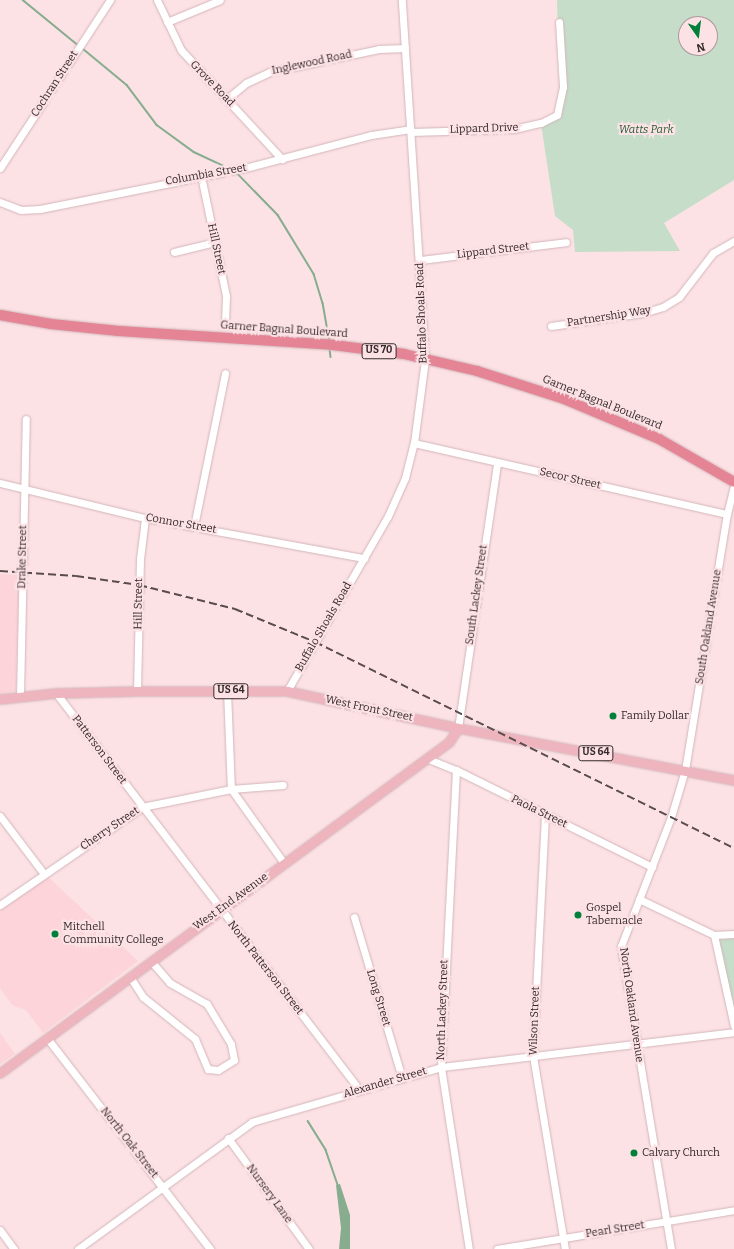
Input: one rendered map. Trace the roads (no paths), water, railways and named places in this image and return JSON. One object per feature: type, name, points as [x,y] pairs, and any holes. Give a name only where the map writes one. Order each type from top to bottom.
[{"type":"highway","name":"Garner Bagnal Boulevard","points":[[0,315],[51,324],[119,331],[333,344],[425,359],[523,385],[577,404],[659,439],[734,482]]},
{"type":"main road","name":"West Front Street","points":[[0,698],[56,693],[137,691],[287,691],[458,728],[734,780]]},
{"type":"main road","name":"West End Avenue","points":[[0,1073],[449,742],[458,728]]},
{"type":"street","name":"Cochran Street","points":[[0,168],[110,0]]},
{"type":"street","name":"Grove Road","points":[[158,0],[181,50],[282,159]]},
{"type":"street","points":[[167,22],[220,0]]},
{"type":"street","name":"Buffalo Shoals Road","points":[[287,691],[364,558],[397,496],[414,444],[425,359],[420,260],[402,0]]},
{"type":"street","name":"Lippard Drive","points":[[411,131],[514,129],[541,124],[557,115],[563,87],[559,22]]},
{"type":"street","name":"Inglewood Road","points":[[227,98],[246,82],[270,72],[379,49],[405,48]]},
{"type":"street","name":"Columbia Street","points":[[0,202],[21,210],[40,208],[245,168],[371,135],[411,131]]},
{"type":"street","name":"Hill Street","points":[[201,176],[226,296],[225,323]]},
{"type":"street","name":"Partnership Way","points":[[551,326],[643,313],[663,307],[679,297],[713,253],[734,241]]},
{"type":"street","points":[[174,252],[215,242]]},
{"type":"street","name":"Lippard Street","points":[[420,260],[566,242]]},
{"type":"street","points":[[194,526],[225,373]]},
{"type":"street","name":"Drake Street","points":[[20,696],[26,419]]},
{"type":"street","name":"Secor Street","points":[[414,444],[727,514]]},
{"type":"street","name":"South Lackey Street","points":[[458,728],[497,463]]},
{"type":"street","name":"Connor Street","points":[[0,483],[145,518],[364,558]]},
{"type":"street","name":"South Oakland Avenue","points":[[686,770],[727,514],[734,485]]},
{"type":"street","name":"Hill Street","points":[[137,691],[140,559],[145,518]]},
{"type":"street","points":[[227,691],[231,789],[284,863]]},
{"type":"street","name":"Patterson Street","points":[[56,693],[142,807]]},
{"type":"street","name":"Paola Street","points":[[426,758],[456,770],[652,867]]},
{"type":"street","name":"North Lackey Street","points":[[456,770],[441,1067],[469,1249]]},
{"type":"street","name":"North Oakland Avenue","points":[[671,1249],[621,946],[652,867],[686,770]]},
{"type":"street","name":"Cherry Street","points":[[0,905],[142,807],[231,789],[283,785]]},
{"type":"street","name":"North Patterson Street","points":[[142,807],[359,1089]]},
{"type":"street","name":"Wilson Street","points":[[545,815],[533,1056],[565,1249]]},
{"type":"street","points":[[0,816],[44,874]]},
{"type":"street","points":[[639,899],[714,935],[734,934]]},
{"type":"street","name":"Long Street","points":[[354,917],[402,1078]]},
{"type":"street","points":[[714,935],[734,1026]]},
{"type":"street","points":[[130,976],[143,997],[195,1039],[208,1069],[218,1070],[234,1060],[231,1044],[207,1004],[170,983],[151,961]]},
{"type":"street","name":"Alexander Street","points":[[78,1249],[162,1186],[252,1122],[359,1089],[441,1067],[734,1032]]},
{"type":"street","name":"North Oak Street","points":[[48,1038],[210,1249]]},
{"type":"street","name":"Nursery Lane","points":[[228,1138],[309,1249]]},
{"type":"street","name":"Pearl Street","points":[[497,1249],[734,1210]]},
{"type":"street","points":[[0,1230],[14,1249]]},
{"type":"waterway","points":[[23,0],[78,45]]},
{"type":"waterway","points":[[81,47],[127,85],[157,125],[194,152],[230,169]]},
{"type":"waterway","points":[[237,173],[278,215],[314,274],[323,303],[330,341]]},
{"type":"waterway","points":[[330,349],[331,357]]},
{"type":"waterway","points":[[308,1121],[326,1150],[338,1185]]},
{"type":"railway","points":[[0,571],[76,576],[139,585],[235,609],[315,642],[734,848]]},
{"type":"place","name":"Family Dollar","points":[[613,716]]},
{"type":"place","name":"Gospel Tabernacle","points":[[578,915]]},
{"type":"place","name":"Mitchell Community College","points":[[55,934]]},
{"type":"place","name":"Calvary Church","points":[[634,1153]]},
{"type":"park label","name":"Watts Park","points":[[646,130]]}]
